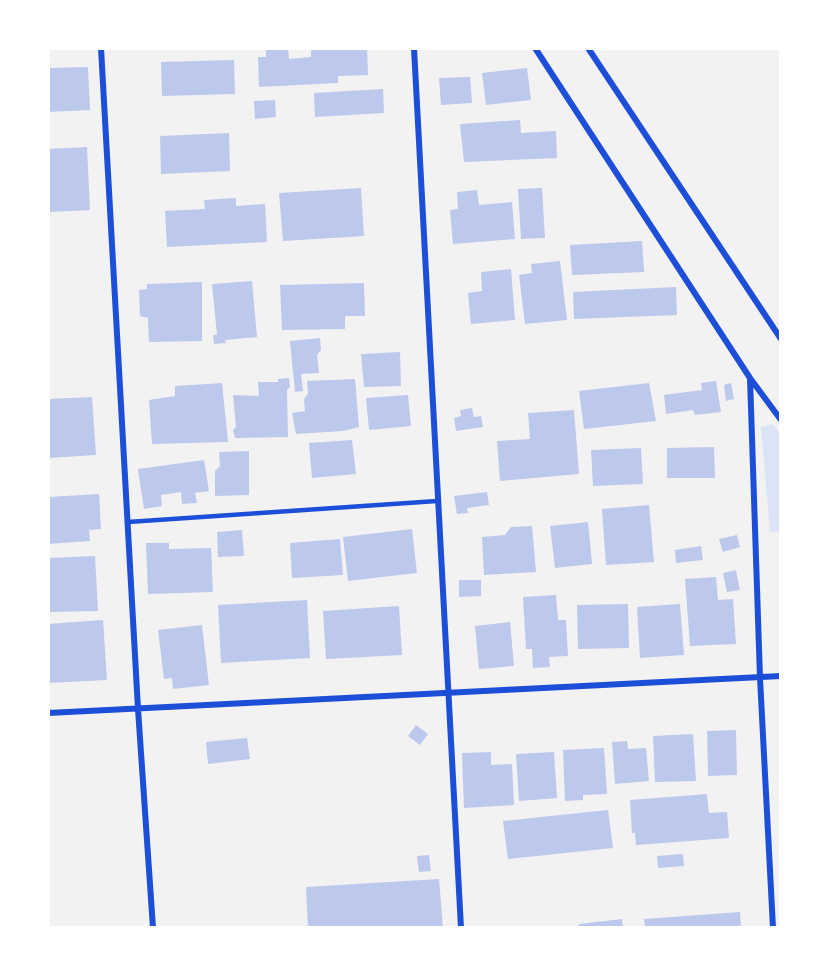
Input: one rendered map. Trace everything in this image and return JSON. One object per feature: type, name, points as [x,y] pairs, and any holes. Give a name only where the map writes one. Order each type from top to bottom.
[{"type":"street","points":[[101,48],[138,709],[153,928]]},
{"type":"street","points":[[414,48],[461,928]]},
{"type":"street","points":[[535,48],[750,378],[781,420]]},
{"type":"street","points":[[588,48],[781,339]]},
{"type":"street","points":[[750,378],[760,678],[773,928]]},
{"type":"street","points":[[48,713],[781,676]]},
{"type":"lane","points":[[128,522],[437,501]]},
{"type":"shaded area","points":[[773,424],[781,435],[781,531],[770,532],[761,427]]},
{"type":"building","points":[[266,48],[288,48],[289,59],[311,57],[311,48],[367,48],[368,75],[338,76],[338,83],[259,87],[258,57],[266,57]]},
{"type":"building","points":[[234,60],[235,94],[162,96],[161,62]]},
{"type":"building","points":[[88,67],[90,110],[48,112],[48,68]]},
{"type":"building","points":[[527,68],[531,100],[486,105],[482,73]]},
{"type":"building","points":[[470,77],[472,103],[441,105],[439,78]]},
{"type":"building","points":[[383,89],[384,113],[315,117],[314,93]]},
{"type":"building","points":[[275,100],[276,117],[255,119],[254,101]]},
{"type":"building","points":[[520,120],[521,133],[556,131],[557,158],[464,162],[460,124]]},
{"type":"building","points":[[229,133],[230,171],[161,174],[160,136]]},
{"type":"building","points":[[87,147],[90,210],[48,212],[48,149]]},
{"type":"building","points":[[361,188],[364,236],[283,241],[279,193]]},
{"type":"building","points":[[542,188],[545,238],[521,239],[518,189]]},
{"type":"building","points":[[477,190],[479,205],[512,202],[515,239],[453,244],[450,210],[458,209],[457,192]]},
{"type":"building","points":[[236,198],[236,206],[265,204],[267,242],[167,247],[165,211],[205,209],[204,200]]},
{"type":"building","points":[[642,241],[644,272],[572,275],[570,245]]},
{"type":"building","points":[[560,261],[567,320],[525,324],[519,275],[532,273],[531,264]]},
{"type":"building","points":[[511,269],[515,320],[471,324],[468,293],[482,291],[481,272]]},
{"type":"building","points":[[252,281],[257,337],[225,340],[226,343],[214,344],[213,335],[217,335],[212,284]]},
{"type":"building","points":[[202,282],[202,341],[149,342],[148,318],[140,316],[139,290],[147,289],[147,284]]},
{"type":"building","points":[[364,283],[365,316],[345,316],[345,329],[282,330],[280,285]]},
{"type":"building","points":[[676,287],[677,315],[574,319],[573,292]]},
{"type":"building","points":[[320,338],[321,350],[317,355],[319,373],[301,374],[303,391],[295,392],[290,341]]},
{"type":"building","points":[[400,352],[401,386],[364,387],[361,354]]},
{"type":"building","points":[[289,378],[288,437],[235,438],[233,395],[259,396],[258,382],[278,382],[278,379]]},
{"type":"building","points":[[355,379],[359,427],[343,431],[296,434],[292,413],[305,411],[304,399],[308,394],[307,381]]},
{"type":"building","points":[[716,381],[721,412],[695,415],[693,410],[666,414],[664,395],[702,390],[701,383]]},
{"type":"building","points":[[222,383],[228,442],[152,444],[149,400],[175,396],[175,386]]},
{"type":"building","points":[[649,383],[656,421],[584,429],[579,391]]},
{"type":"building","points":[[731,383],[734,399],[726,401],[724,385]]},
{"type":"building","points":[[408,395],[411,426],[369,430],[366,398]]},
{"type":"building","points":[[92,397],[96,455],[48,458],[48,399]]},
{"type":"building","points":[[472,408],[474,417],[481,416],[483,427],[456,431],[454,418],[461,416],[460,410]]},
{"type":"building","points":[[574,410],[579,474],[500,481],[497,441],[530,439],[528,413]]},
{"type":"building","points":[[352,440],[356,474],[312,478],[309,443]]},
{"type":"building","points":[[714,447],[715,478],[667,478],[667,448]]},
{"type":"building","points":[[641,448],[643,484],[593,486],[591,450]]},
{"type":"building","points":[[249,451],[249,495],[215,496],[215,471],[220,466],[219,452]]},
{"type":"building","points":[[204,460],[209,491],[195,493],[197,503],[182,504],[181,492],[161,495],[162,506],[144,509],[138,469]]},
{"type":"building","points":[[487,492],[489,505],[467,508],[468,513],[457,514],[454,496]]},
{"type":"building","points":[[99,494],[101,529],[89,530],[90,541],[48,544],[48,497]]},
{"type":"building","points":[[649,505],[654,562],[606,565],[602,509]]},
{"type":"building","points":[[588,522],[592,564],[555,568],[550,526]]},
{"type":"building","points":[[532,526],[536,572],[484,575],[482,537],[505,535],[511,527]]},
{"type":"building","points":[[412,529],[417,573],[348,581],[343,537]]},
{"type":"building","points":[[242,530],[244,556],[218,557],[217,532]]},
{"type":"building","points":[[737,535],[740,547],[723,552],[719,539]]},
{"type":"building","points":[[340,539],[343,575],[292,578],[290,543]]},
{"type":"building","points":[[146,543],[169,543],[169,549],[211,548],[213,592],[148,594]]},
{"type":"building","points":[[701,546],[703,560],[676,563],[675,550]]},
{"type":"building","points":[[95,556],[98,611],[48,612],[48,558]]},
{"type":"building","points":[[736,570],[740,590],[727,592],[723,573]]},
{"type":"building","points":[[716,577],[718,600],[733,599],[736,644],[690,646],[685,579]]},
{"type":"building","points":[[459,580],[481,580],[481,596],[459,597]]},
{"type":"building","points":[[556,595],[558,620],[566,620],[568,656],[549,657],[550,667],[533,668],[532,649],[526,649],[523,597]]},
{"type":"building","points":[[307,600],[310,658],[221,663],[218,605]]},
{"type":"building","points":[[628,604],[629,648],[578,649],[577,605]]},
{"type":"building","points":[[680,604],[684,655],[640,658],[637,607]]},
{"type":"building","points":[[399,606],[402,655],[326,659],[323,611]]},
{"type":"building","points":[[103,620],[107,680],[48,683],[48,624]]},
{"type":"building","points":[[510,622],[514,666],[479,669],[475,626]]},
{"type":"building","points":[[202,625],[209,685],[173,689],[172,678],[164,679],[158,630]]},
{"type":"building","points":[[416,725],[428,734],[420,745],[408,736]]},
{"type":"building","points":[[736,730],[737,775],[708,776],[707,731]]},
{"type":"building","points":[[693,734],[696,781],[655,782],[653,736]]},
{"type":"building","points":[[247,738],[250,759],[208,764],[206,742]]},
{"type":"building","points":[[627,741],[628,749],[646,748],[649,781],[615,784],[612,742]]},
{"type":"building","points":[[604,748],[607,794],[583,795],[583,800],[565,801],[563,750]]},
{"type":"building","points":[[491,752],[491,765],[512,764],[514,805],[464,808],[462,753]]},
{"type":"building","points":[[554,752],[557,798],[519,801],[516,754]]},
{"type":"building","points":[[707,794],[709,813],[727,812],[729,838],[636,845],[635,833],[632,833],[630,800]]},
{"type":"building","points":[[608,810],[613,848],[508,859],[503,821]]},
{"type":"building","points":[[683,854],[684,866],[658,868],[657,856]]},
{"type":"building","points":[[429,855],[431,871],[419,872],[417,856]]},
{"type":"building","points":[[439,879],[443,928],[308,928],[306,887]]},
{"type":"building","points":[[740,912],[741,928],[645,928],[644,919]]},
{"type":"building","points":[[622,919],[623,928],[579,928],[579,924]]}]
